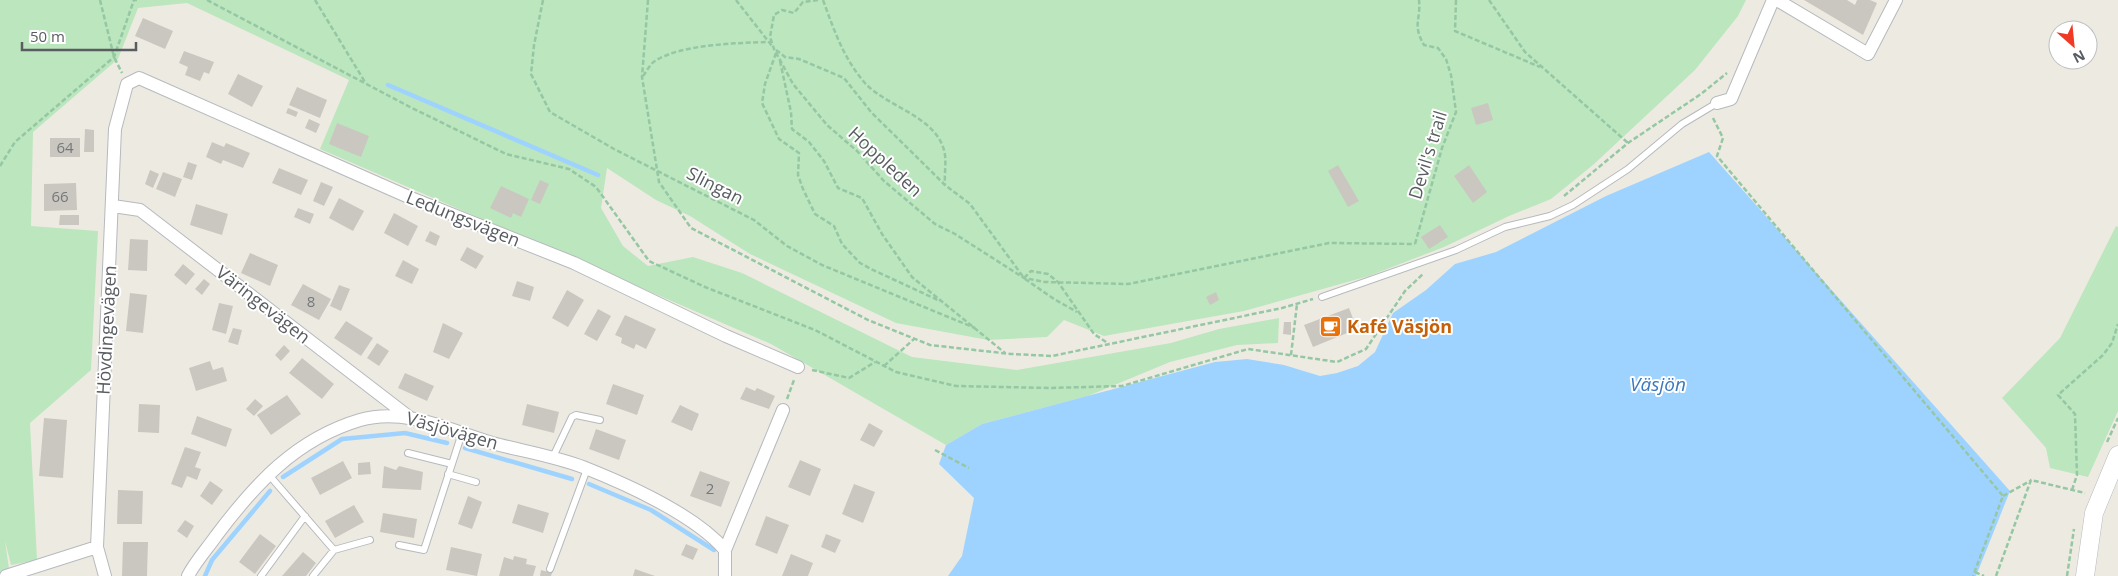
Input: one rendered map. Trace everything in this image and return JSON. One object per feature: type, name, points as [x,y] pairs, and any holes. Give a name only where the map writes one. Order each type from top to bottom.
[{"type":"street","points":[[1717,103],[1731,99],[1773,0]]},
{"type":"street","points":[[1778,0],[1868,54],[1896,0]]},
{"type":"street","name":"Ledungsvägen","points":[[127,84],[139,78],[411,198],[574,263],[726,336],[798,367]]},
{"type":"street","name":"Hövdingevägen","points":[[105,576],[97,547],[115,129],[127,84]]},
{"type":"street","name":"Väringevägen","points":[[113,206],[140,210],[409,416]]},
{"type":"street","points":[[725,576],[725,550],[783,410]]},
{"type":"street","name":"Väsjövägen","points":[[188,576],[239,505],[285,458],[320,436],[361,420],[385,416],[409,416],[587,469],[651,498],[698,525],[714,536],[725,550]]},
{"type":"street","points":[[2085,576],[2094,514],[2118,455]]},
{"type":"street","points":[[6,576],[97,547]]},
{"type":"lane","points":[[1322,297],[1456,250],[1505,227],[1550,216],[1566,209],[1628,169],[1697,114],[1717,103]]},
{"type":"lane","points":[[552,459],[572,417],[576,415],[600,420]]},
{"type":"lane","points":[[400,545],[424,550],[462,433]]},
{"type":"lane","points":[[408,453],[452,464]]},
{"type":"lane","points":[[550,569],[587,469]]},
{"type":"lane","points":[[448,474],[476,482]]},
{"type":"lane","points":[[269,475],[334,550]]},
{"type":"lane","points":[[261,576],[305,516]]},
{"type":"lane","points":[[313,576],[334,550],[370,540]]},
{"type":"path","points":[[100,0],[114,57],[127,84]]},
{"type":"path","points":[[0,166],[15,142],[114,57],[134,0],[137,0]]},
{"type":"path","points":[[207,0],[410,107],[506,154],[569,169],[596,187],[649,261],[705,287],[815,330],[896,372],[956,386],[1050,388],[1122,386],[1248,349],[1338,362],[1366,349],[1405,291],[1426,271]]},
{"type":"path","points":[[315,0],[365,82]]},
{"type":"path","name":"Slingan","points":[[543,0],[534,45],[531,74],[550,112],[754,220],[787,246],[822,265],[975,328]]},
{"type":"path","points":[[648,0],[642,77],[659,182],[691,228],[868,320],[930,346],[1005,354],[1052,356],[1297,304],[1322,297]]},
{"type":"path","points":[[736,0],[774,49],[785,57],[799,59],[844,78],[871,112],[944,185],[970,204],[1024,278],[1054,299],[1078,312]]},
{"type":"path","name":"Hoppleden","points":[[818,0],[803,2],[794,13],[782,10],[774,15],[770,37],[774,49],[793,84],[827,125],[857,151],[884,181],[935,224],[955,234],[1024,278],[1058,282],[1128,284],[1329,243],[1415,244]]},
{"type":"path","points":[[823,0],[842,52],[864,83],[886,101],[912,114],[932,131],[944,150],[944,185]]},
{"type":"path","name":"Devil's trail","points":[[1415,244],[1442,148],[1456,112],[1451,75],[1446,59],[1438,48],[1424,45],[1418,35],[1416,25],[1419,0]]},
{"type":"path","points":[[1456,0],[1455,31],[1544,68]]},
{"type":"path","points":[[1489,0],[1525,52],[1628,143]]},
{"type":"path","points":[[642,77],[654,61],[671,54],[723,44],[768,42]]},
{"type":"path","points":[[776,53],[765,84],[762,103],[772,127],[780,139],[798,153],[798,175],[815,214],[834,226],[842,244],[860,263],[944,303]]},
{"type":"path","points":[[779,58],[791,112],[792,129],[814,148],[824,161],[838,188],[862,198],[882,234],[912,276],[1005,354]]},
{"type":"path","points":[[1561,198],[1628,143],[1701,94],[1727,73]]},
{"type":"path","points":[[1717,103],[1713,120],[1723,138],[1717,156],[2003,496]]},
{"type":"path","points":[[1024,278],[1031,271],[1048,274],[1058,282],[1094,334],[1109,344]]},
{"type":"path","points":[[1292,355],[1297,304]]},
{"type":"path","points":[[2072,490],[2077,475],[2074,414],[2058,394],[2103,355],[2112,343],[2118,324]]},
{"type":"path","points":[[884,366],[914,339]]},
{"type":"path","points":[[783,410],[798,367],[849,378],[875,362]]},
{"type":"path","points":[[935,450],[968,468]]},
{"type":"path","points":[[1996,576],[2031,480]]},
{"type":"path","points":[[1984,576],[1974,574],[2003,496],[2031,480],[2086,493]]},
{"type":"green space","points":[[0,0],[1746,0],[1738,16],[1695,70],[1593,165],[1551,199],[1509,216],[1444,247],[1369,276],[1244,311],[1104,336],[1064,320],[1047,337],[988,340],[896,323],[750,254],[690,216],[656,200],[607,168],[601,208],[623,246],[648,266],[693,257],[742,273],[912,357],[1017,370],[1171,343],[1219,329],[1279,318],[1278,343],[1237,345],[1170,362],[1088,396],[982,424],[946,445],[771,344],[320,149],[349,80],[187,3],[138,8],[118,59],[33,132],[31,226],[98,231],[91,370],[30,423],[37,560],[11,565],[5,541],[10,576],[0,576]]},
{"type":"green space","points":[[2116,226],[2118,227],[2118,411],[2088,477],[2050,468],[2046,448],[2002,398],[2060,338]]},
{"type":"water","name":"Väsjön","points":[[1709,152],[2010,491],[1976,576],[948,576],[962,556],[974,498],[939,464],[946,445],[982,424],[1215,362],[1247,359],[1284,365],[1320,376],[1358,366],[1375,352],[1393,313],[1426,290],[1455,264],[1496,252],[1606,196]]},
{"type":"building","points":[[1804,0],[1847,0],[1855,5],[1857,0],[1870,0],[1877,3],[1863,35]]},
{"type":"building","points":[[143,18],[173,31],[165,49],[135,36]]},
{"type":"building","points":[[184,51],[214,62],[209,74],[204,72],[200,81],[185,75],[188,67],[179,63]]},
{"type":"building","points":[[238,74],[263,86],[252,107],[228,94]]},
{"type":"building","points":[[297,87],[327,100],[320,118],[289,105]]},
{"type":"building","points":[[1488,103],[1493,120],[1476,125],[1471,108]]},
{"type":"building","points":[[288,108],[298,112],[296,117],[286,113]]},
{"type":"building","points":[[309,119],[320,124],[316,133],[305,128]]},
{"type":"building","points":[[337,123],[369,136],[361,157],[329,144]]},
{"type":"building","points":[[85,129],[94,130],[94,152],[84,152]]},
{"type":"building","points":[[50,138],[80,138],[80,157],[50,157]]},
{"type":"building","points":[[212,142],[224,147],[226,143],[250,153],[243,168],[223,160],[221,164],[206,157]]},
{"type":"building","points":[[188,162],[197,165],[192,180],[183,177]]},
{"type":"building","points":[[1338,165],[1359,201],[1348,207],[1328,171]]},
{"type":"building","points":[[1469,165],[1487,192],[1473,203],[1454,176]]},
{"type":"building","points":[[279,168],[308,180],[301,195],[272,183]]},
{"type":"building","points":[[150,170],[159,174],[153,188],[145,184]]},
{"type":"building","points":[[163,172],[182,179],[175,197],[156,189]]},
{"type":"building","points":[[540,180],[549,184],[540,204],[531,200]]},
{"type":"building","points":[[321,182],[333,187],[324,206],[313,201]]},
{"type":"building","points":[[76,183],[77,210],[44,211],[44,184]]},
{"type":"building","points":[[501,186],[529,199],[521,217],[513,213],[511,218],[490,208]]},
{"type":"building","points":[[339,198],[364,211],[353,231],[329,218]]},
{"type":"building","points":[[196,204],[228,214],[222,235],[190,225]]},
{"type":"building","points":[[298,208],[314,214],[310,224],[294,217]]},
{"type":"building","points":[[394,213],[418,226],[408,246],[384,233]]},
{"type":"building","points":[[60,215],[79,215],[79,225],[59,225]]},
{"type":"building","points":[[1440,225],[1448,237],[1429,249],[1421,237]]},
{"type":"building","points":[[430,231],[440,236],[436,246],[425,241]]},
{"type":"building","points":[[130,239],[148,240],[147,271],[128,270]]},
{"type":"building","points":[[467,247],[484,256],[476,269],[460,260]]},
{"type":"building","points":[[250,253],[278,265],[270,286],[241,273]]},
{"type":"building","points":[[403,260],[419,269],[412,284],[395,276]]},
{"type":"building","points":[[183,264],[195,274],[186,285],[174,275]]},
{"type":"building","points":[[204,279],[210,284],[202,295],[195,289]]},
{"type":"building","points":[[517,281],[534,287],[530,301],[512,296]]},
{"type":"building","points":[[303,284],[331,299],[319,320],[291,305]]},
{"type":"building","points":[[339,285],[350,289],[341,311],[330,306]]},
{"type":"building","points":[[567,290],[584,300],[568,327],[552,318]]},
{"type":"building","points":[[1216,292],[1219,300],[1210,305],[1206,297]]},
{"type":"building","points":[[130,293],[147,295],[143,333],[126,331]]},
{"type":"building","points":[[219,303],[233,306],[226,334],[212,330]]},
{"type":"building","name":"Kafé Väsjön","points":[[1349,308],[1357,329],[1313,347],[1304,325]]},
{"type":"building","points":[[598,309],[611,316],[597,341],[584,334]]},
{"type":"building","points":[[625,315],[656,329],[646,349],[636,344],[634,349],[621,343],[622,338],[615,335]]},
{"type":"building","points":[[346,321],[373,338],[361,356],[334,338]]},
{"type":"building","points":[[1284,322],[1291,322],[1291,335],[1283,334]]},
{"type":"building","points":[[443,323],[463,333],[449,359],[433,352]]},
{"type":"building","points":[[233,328],[242,330],[238,345],[228,342]]},
{"type":"building","points":[[377,343],[389,351],[379,366],[367,358]]},
{"type":"building","points":[[284,345],[290,351],[281,361],[275,355]]},
{"type":"building","points":[[302,358],[334,384],[322,399],[289,373]]},
{"type":"building","points":[[210,361],[213,370],[223,367],[227,381],[196,391],[189,368]]},
{"type":"building","points":[[405,373],[434,386],[427,401],[398,388]]},
{"type":"building","points":[[613,384],[644,395],[637,415],[606,404]]},
{"type":"building","points":[[746,387],[755,391],[757,388],[775,396],[769,409],[740,399]]},
{"type":"building","points":[[287,395],[301,414],[271,435],[257,415]]},
{"type":"building","points":[[255,399],[263,406],[254,416],[246,409]]},
{"type":"building","points":[[139,404],[160,405],[159,433],[138,432]]},
{"type":"building","points":[[527,404],[559,412],[554,433],[522,425]]},
{"type":"building","points":[[680,405],[699,414],[692,431],[671,422]]},
{"type":"building","points":[[197,416],[232,429],[226,447],[191,434]]},
{"type":"building","points":[[44,418],[67,420],[63,478],[39,476]]},
{"type":"building","points":[[869,423],[883,431],[874,447],[860,440]]},
{"type":"building","points":[[596,429],[626,440],[619,460],[589,449]]},
{"type":"building","points":[[185,447],[201,452],[195,467],[201,469],[197,480],[187,476],[182,488],[171,484]]},
{"type":"building","points":[[800,460],[821,469],[810,496],[788,487]]},
{"type":"building","points":[[343,461],[352,478],[320,495],[311,478]]},
{"type":"building","points":[[370,462],[371,474],[358,475],[358,463]]},
{"type":"building","points":[[384,466],[396,470],[399,466],[423,472],[421,490],[382,488]]},
{"type":"building","points":[[700,471],[730,482],[721,507],[690,496]]},
{"type":"building","points":[[210,481],[223,490],[212,505],[200,496]]},
{"type":"building","points":[[854,484],[875,492],[863,523],[842,514]]},
{"type":"building","points":[[118,490],[143,491],[142,524],[117,524]]},
{"type":"building","points":[[468,496],[482,502],[472,529],[458,524]]},
{"type":"building","points":[[518,504],[549,513],[543,533],[512,523]]},
{"type":"building","points":[[354,505],[364,522],[335,538],[325,521]]},
{"type":"building","points":[[383,513],[417,519],[414,538],[380,532]]},
{"type":"building","points":[[766,516],[789,525],[777,554],[755,545]]},
{"type":"building","points":[[185,520],[194,526],[187,538],[177,531]]},
{"type":"building","points":[[260,534],[276,546],[255,574],[239,562]]},
{"type":"building","points":[[826,534],[841,540],[835,553],[821,547]]},
{"type":"building","points":[[123,542],[148,542],[147,576],[122,576]]},
{"type":"building","points":[[686,544],[698,549],[693,560],[681,555]]},
{"type":"building","points":[[451,547],[482,554],[477,576],[446,570]]},
{"type":"building","points":[[303,552],[316,563],[306,576],[282,576]]},
{"type":"building","points":[[791,554],[813,563],[808,576],[782,576]]},
{"type":"building","points":[[514,556],[527,559],[526,564],[536,566],[533,576],[499,576],[504,557],[513,560]]},
{"type":"building","points":[[635,569],[655,576],[633,576]]},
{"type":"building","points":[[541,570],[552,573],[551,576],[540,576]]},
{"type":"waterway","points":[[388,85],[598,175]]},
{"type":"waterway","points":[[283,477],[342,439],[405,433],[447,443]]},
{"type":"waterway","points":[[465,448],[572,479]]},
{"type":"waterway","points":[[589,484],[651,510],[714,550]]},
{"type":"waterway","points":[[205,576],[212,560],[270,491]]},
{"type":"place","name":"Kafé Väsjön","points":[[1331,327]]}]
